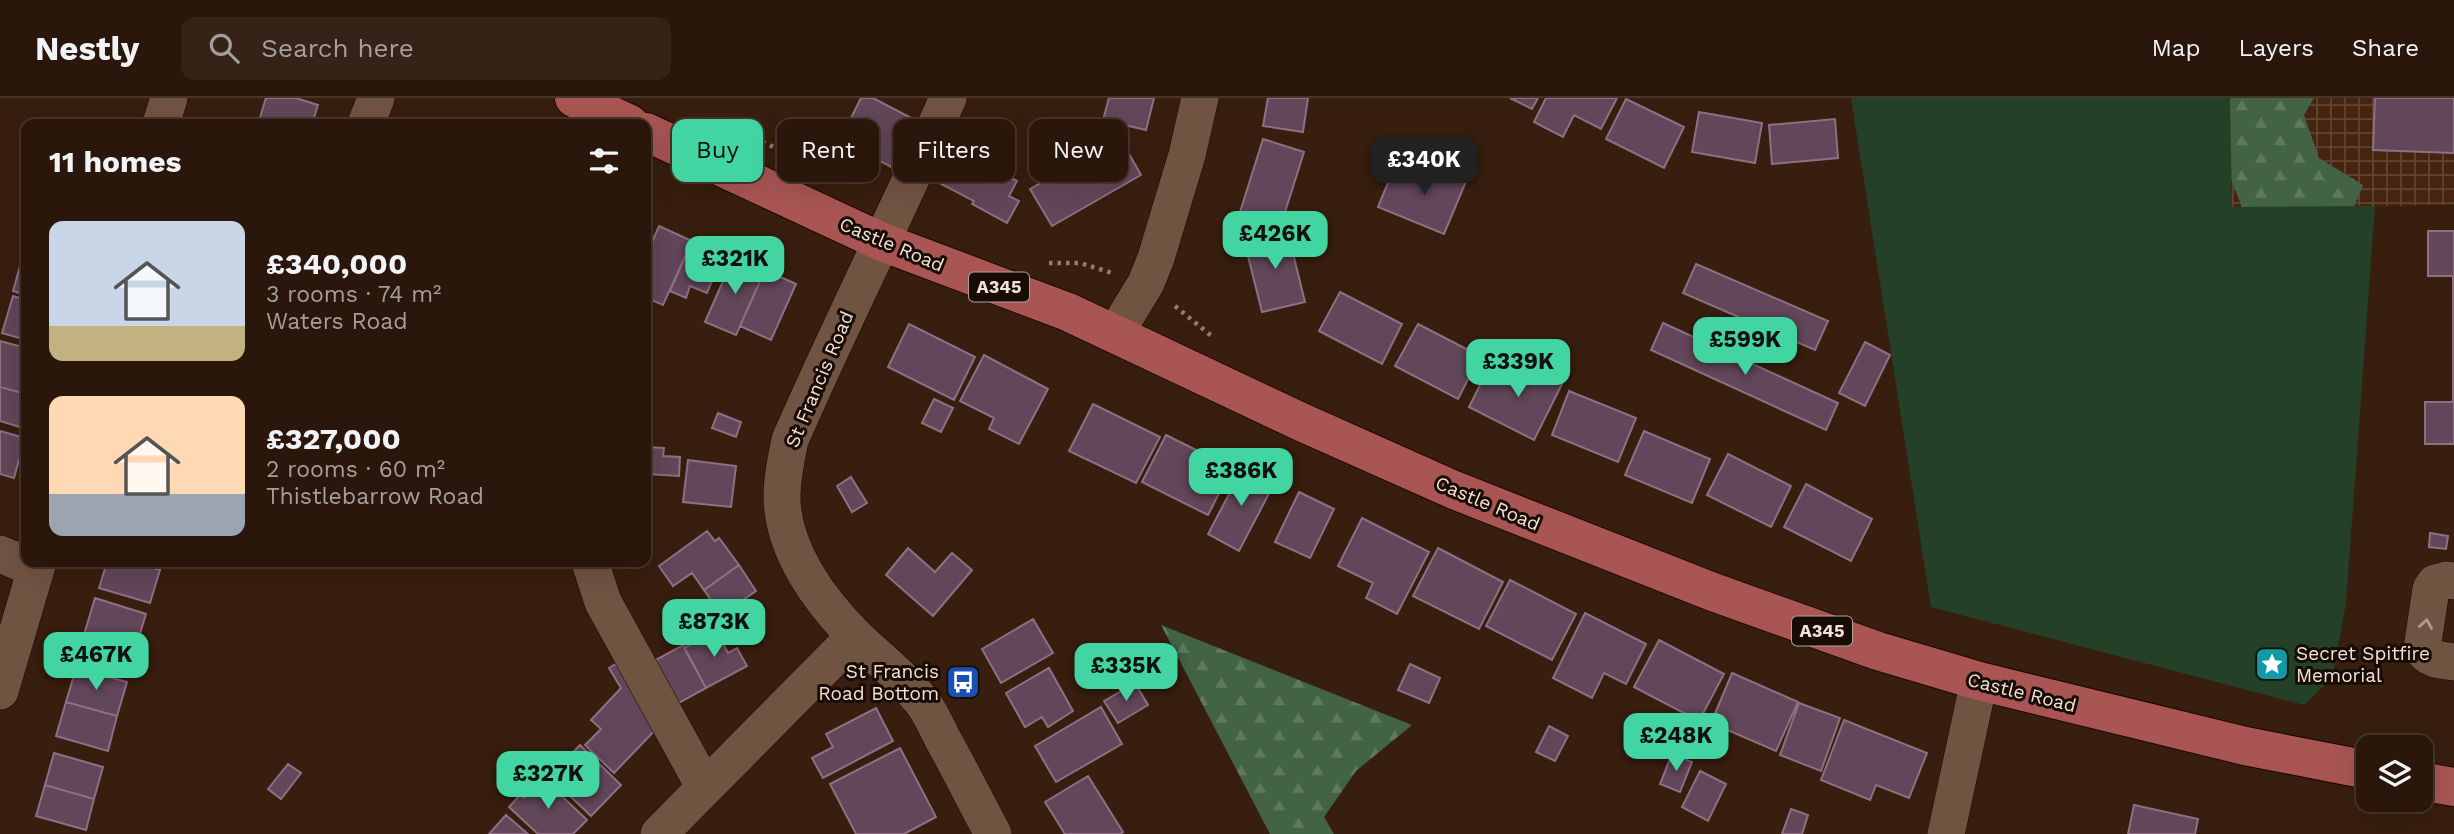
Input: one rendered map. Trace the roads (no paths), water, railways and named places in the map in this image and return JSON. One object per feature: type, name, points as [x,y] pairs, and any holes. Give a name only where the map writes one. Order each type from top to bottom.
[{"type":"main road","points":[[574,98],[619,119]]},
{"type":"main road","name":"Castle Road","points":[[651,134],[882,242],[1068,312],[1299,421],[1563,534],[1797,622],[1979,681],[2232,743],[2356,768]]},
{"type":"main road","points":[[2433,783],[2454,787]]},
{"type":"street","points":[[163,119],[169,98]]},
{"type":"street","points":[[368,119],[376,98]]},
{"type":"street","name":"St Francis Road","points":[[948,98],[882,242],[867,268],[790,440],[782,498],[785,522],[808,578],[855,636],[896,673],[925,705],[993,834]]},
{"type":"street","points":[[1115,334],[1146,283],[1156,258],[1187,155],[1200,98]]},
{"type":"street","points":[[0,554],[21,560]]},
{"type":"street","points":[[0,691],[36,567]]},
{"type":"street","points":[[592,567],[603,602],[704,786]]},
{"type":"street","points":[[2454,581],[2435,583],[2431,589],[2422,649],[2432,658],[2454,662]]},
{"type":"street","points":[[659,834],[855,636]]},
{"type":"street","points":[[1946,834],[1979,681]]},
{"type":"place","name":"Secret Spitfire Memorial","points":[[2272,664]]},
{"type":"place","name":"St Francis Road Bottom","points":[[963,682]]}]
